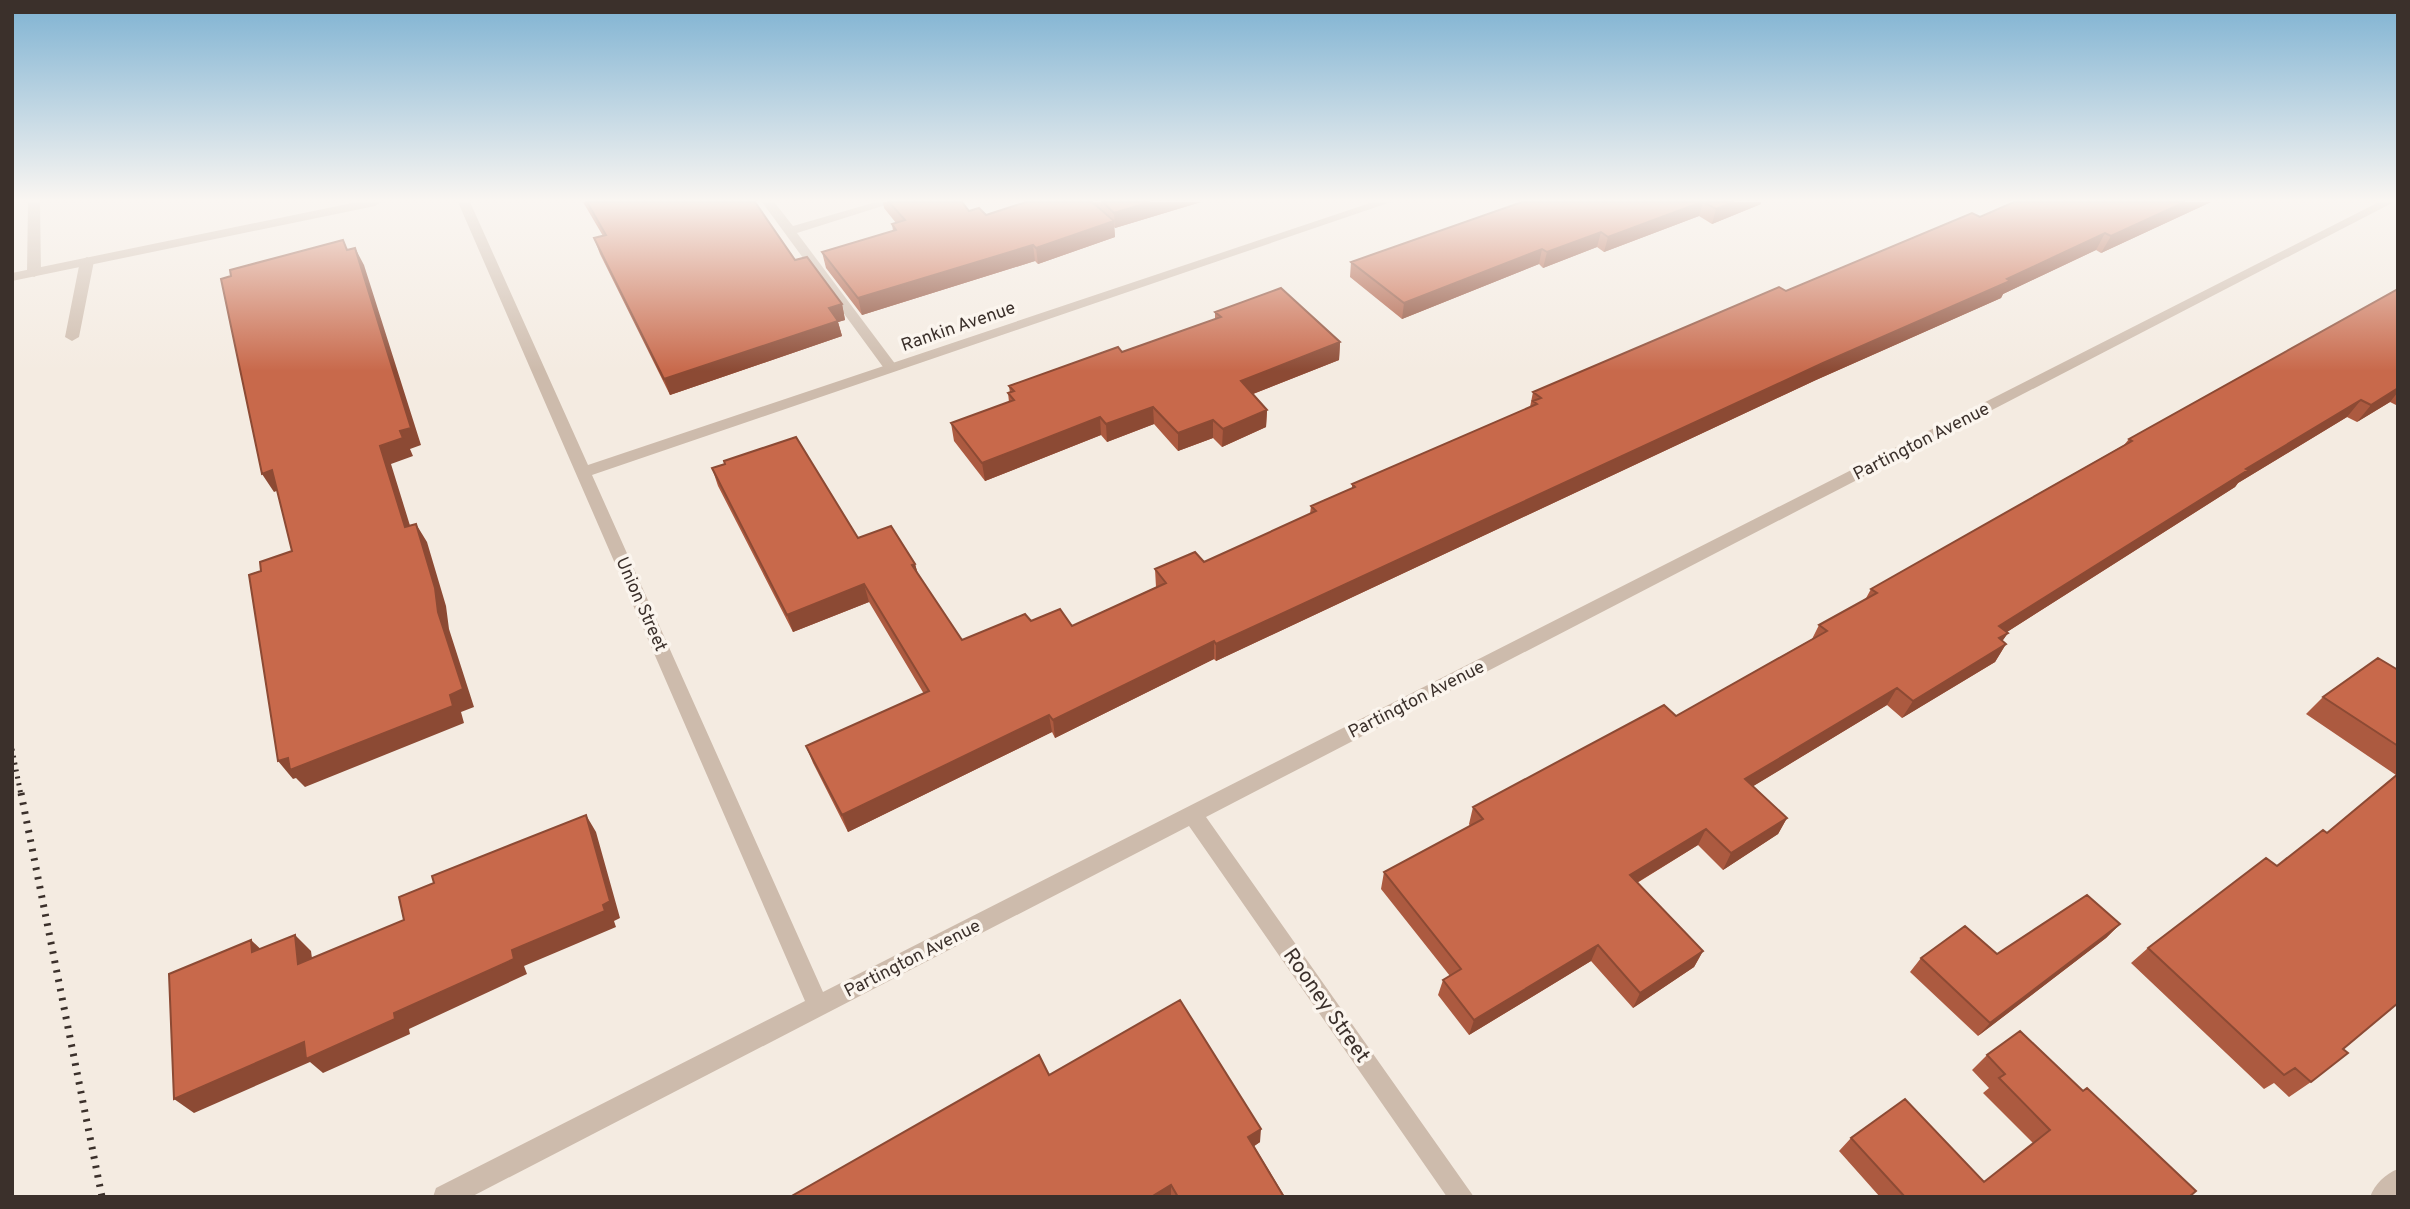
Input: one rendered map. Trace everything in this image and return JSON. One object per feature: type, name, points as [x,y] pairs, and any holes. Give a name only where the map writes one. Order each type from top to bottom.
[{"type":"street","points":[[34,258],[34,273]]},
{"type":"street","points":[[12,277],[100,258]]},
{"type":"street","name":"Union Street","points":[[489,258],[818,1006]]},
{"type":"street","points":[[809,258],[891,369]]},
{"type":"street","name":"Rankin Avenue","points":[[583,472],[1218,258]]},
{"type":"street","name":"Partington Avenue","points":[[445,1197],[2278,258]]},
{"type":"street","points":[[72,337],[87,261]]},
{"type":"street","name":"Rooney Street","points":[[1192,814],[1462,1197]]},
{"type":"street","points":[[2382,1197],[2398,1181]]},
{"type":"building","points":[[274,258],[358,258],[411,428],[400,431],[403,438],[380,446],[405,527],[416,524],[435,588],[438,612],[463,689],[450,695],[453,706],[290,770],[288,758],[278,761],[249,575],[261,571],[260,562],[292,551],[272,470],[262,474],[221,279],[231,276],[230,270]]},
{"type":"building","points":[[604,258],[808,258],[842,304],[829,308],[838,321],[664,379]]},
{"type":"building","points":[[827,258],[989,258],[858,298]]},
{"type":"building","points":[[1361,258],[1518,258],[1404,303],[1351,262]]},
{"type":"building","points":[[1864,258],[2051,258],[2007,279],[2010,281],[1823,363],[1216,644],[1214,641],[1053,720],[1049,715],[842,815],[806,746],[929,691],[864,584],[787,615],[712,468],[725,464],[724,461],[796,437],[858,538],[891,526],[915,564],[912,565],[962,640],[1025,614],[1031,621],[1060,609],[1072,626],[1166,583],[1155,569],[1195,552],[1204,562],[1316,511],[1311,506],[1355,487],[1352,484],[1537,404],[1533,401],[1541,398],[1533,392],[1779,287],[1786,291]]},
{"type":"building","points":[[1281,288],[1340,342],[1241,381],[1267,410],[1223,429],[1213,420],[1178,433],[1153,407],[1106,424],[1100,417],[982,463],[951,423],[1014,400],[1008,393],[1014,391],[1009,386],[1118,347],[1122,352],[1221,317],[1215,312]]},
{"type":"building","points":[[2398,289],[2398,388],[2371,405],[2361,400],[2246,469],[2248,470],[1999,626],[2008,633],[1999,638],[2006,644],[1913,701],[1897,688],[1745,779],[1787,818],[1731,853],[1706,829],[1630,875],[1703,951],[1640,993],[1598,945],[1474,1020],[1443,980],[1461,969],[1384,872],[1483,819],[1473,807],[1664,705],[1676,716],[1827,631],[1819,625],[1877,593],[1871,589],[2132,441],[2129,439]]},
{"type":"building","points":[[2378,658],[2398,670],[2398,746],[2323,697]]},
{"type":"building","points":[[2398,774],[2398,1003],[2343,1049],[2348,1053],[2311,1082],[2295,1068],[2284,1075],[2148,948],[2266,858],[2277,866],[2323,830],[2327,833]]},
{"type":"building","points":[[586,815],[610,901],[603,905],[605,911],[512,950],[514,959],[394,1013],[395,1019],[306,1059],[304,1042],[174,1099],[169,974],[251,940],[252,952],[295,935],[298,964],[404,920],[399,897],[434,883],[432,876]]},
{"type":"building","points":[[2087,895],[2120,924],[1990,1023],[1921,958],[1965,926],[1997,954]]},
{"type":"building","points":[[1180,1000],[1261,1129],[1248,1137],[1284,1197],[1178,1197],[1171,1185],[1151,1197],[790,1197],[1039,1055],[1049,1075]]},
{"type":"building","points":[[2020,1031],[2083,1091],[2087,1088],[2196,1191],[2189,1197],[1905,1197],[1851,1138],[1905,1099],[1984,1182],[2050,1130],[1999,1078],[2005,1074],[1987,1055]]},
{"type":"railway","points":[[12,749],[21,795]]},
{"type":"railway","points":[[21,793],[102,1197]]}]
